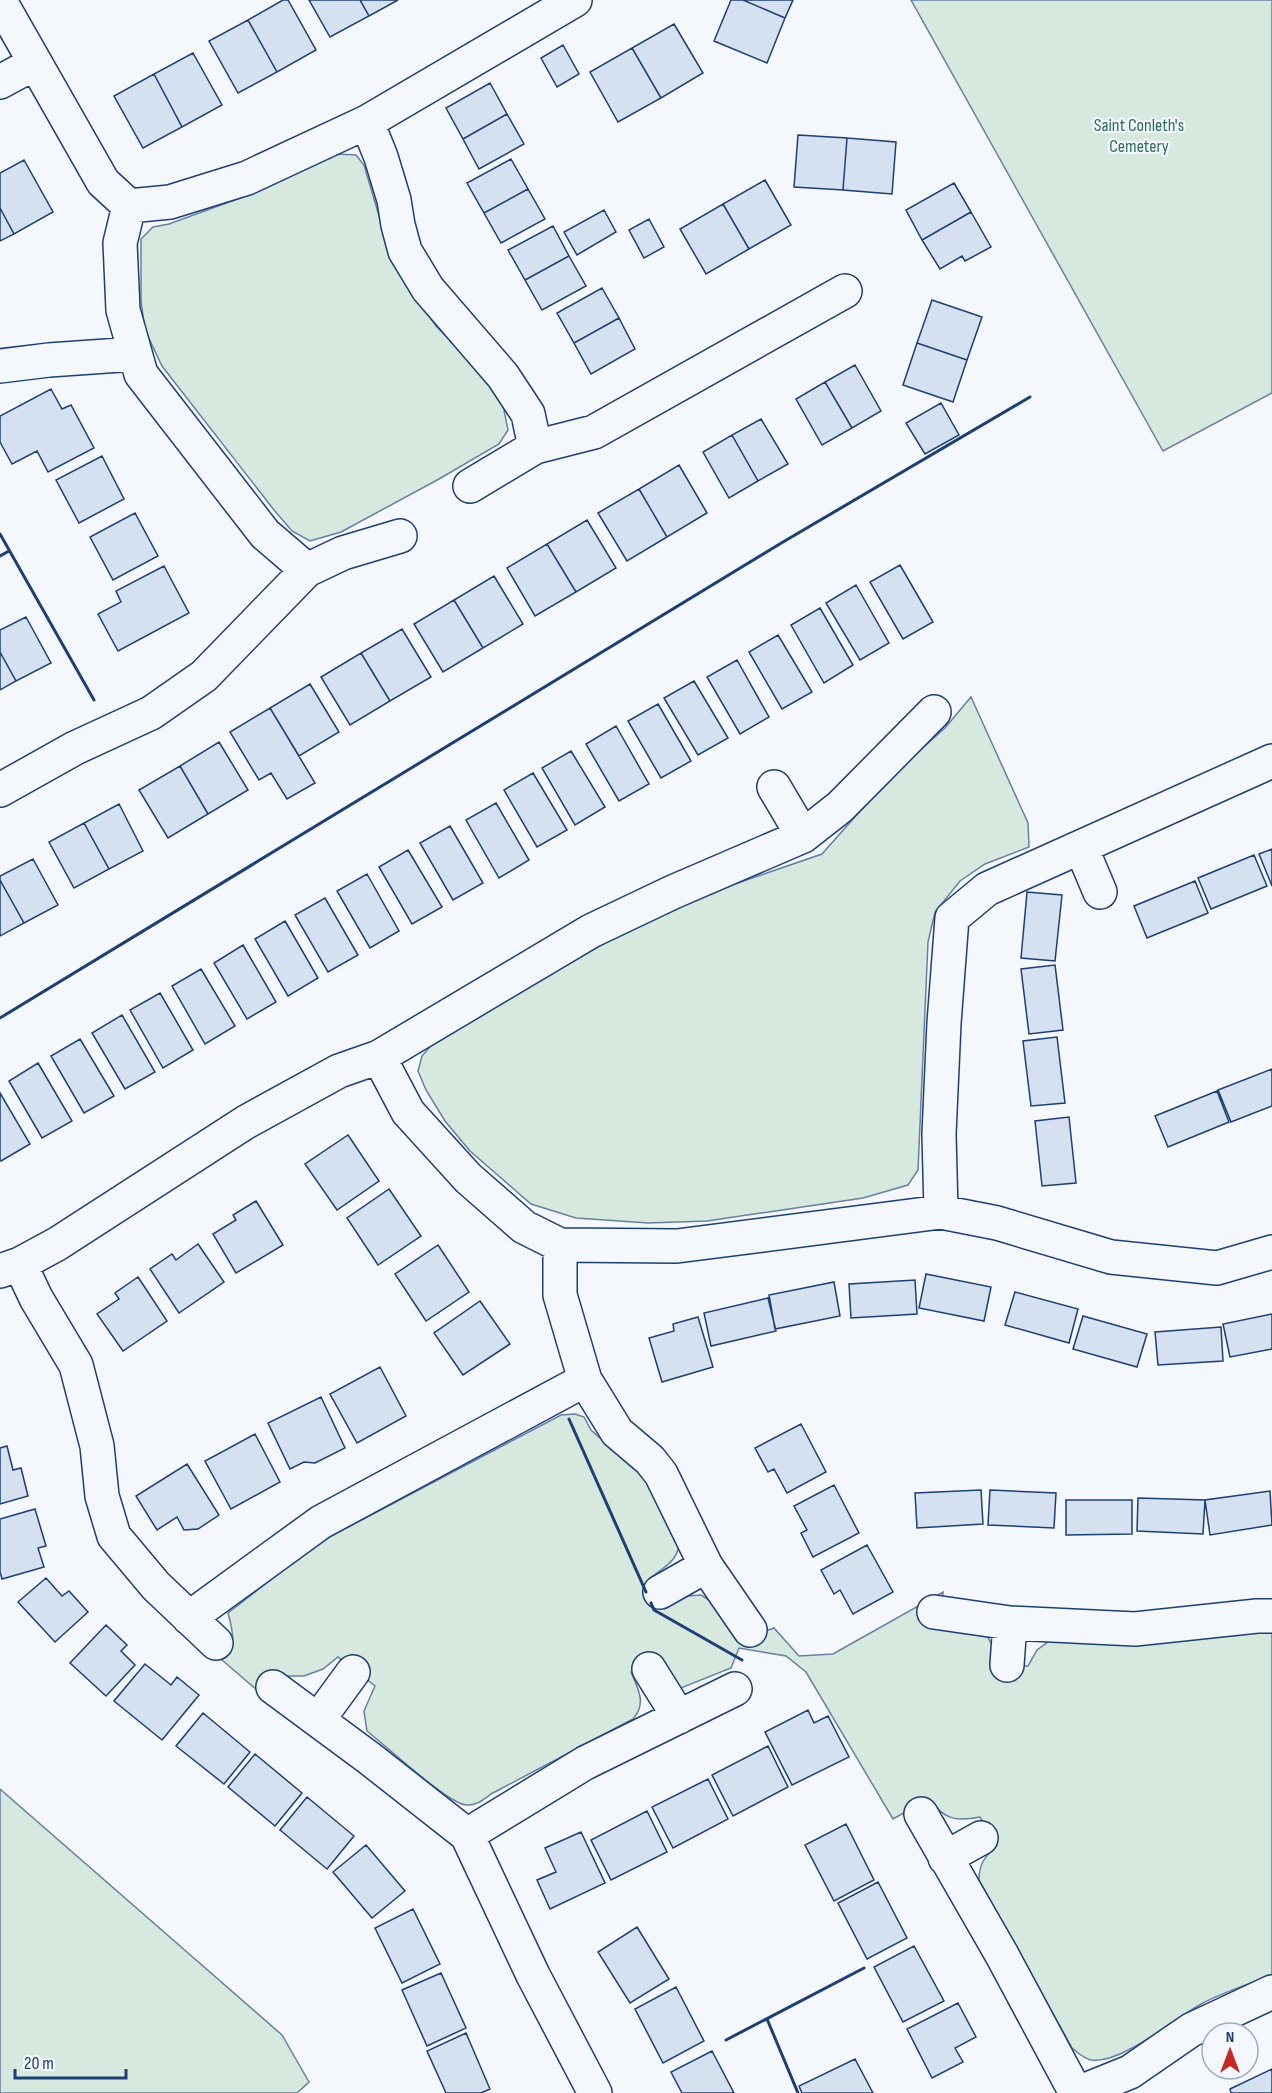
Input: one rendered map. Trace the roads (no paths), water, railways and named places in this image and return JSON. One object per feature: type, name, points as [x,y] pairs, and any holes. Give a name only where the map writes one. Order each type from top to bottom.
[{"type":"street","points":[[0,1],[103,182],[129,206],[170,202],[247,178],[367,122],[575,0]]},
{"type":"street","points":[[0,82],[35,63]]},
{"type":"street","points":[[367,122],[394,200],[405,251],[428,289],[503,376],[528,414],[535,447]]},
{"type":"street","points":[[129,206],[120,243],[123,310],[141,374],[265,534],[307,570]]},
{"type":"street","points":[[470,486],[535,447],[594,432],[844,291]]},
{"type":"street","points":[[0,366],[135,354]]},
{"type":"street","points":[[0,790],[75,748],[151,713],[204,676],[307,570],[343,553],[400,536]]},
{"type":"street","points":[[216,1643],[156,1586],[114,1536],[102,1496],[97,1446],[76,1365],[36,1298],[10,1267],[57,1244],[246,1122],[339,1071],[380,1057],[591,930],[803,836],[840,807],[934,712]]},
{"type":"street","points":[[941,1212],[939,1134],[952,918],[987,889],[1272,761]]},
{"type":"street","points":[[774,787],[803,836]]},
{"type":"street","points":[[1081,847],[1100,892]]},
{"type":"street","points":[[380,1057],[408,1112],[468,1178],[524,1227],[560,1245],[677,1246],[941,1212],[997,1223],[1111,1257],[1217,1268],[1272,1252]]},
{"type":"street","points":[[560,1245],[560,1295],[585,1380],[617,1432],[650,1460],[661,1474],[706,1566],[750,1630]]},
{"type":"street","points":[[189,1618],[321,1522],[585,1380]]},
{"type":"street","points":[[660,1592],[706,1566]]},
{"type":"street","points":[[934,1612],[1010,1623],[1135,1629],[1272,1616]]},
{"type":"street","points":[[1007,1665],[1010,1623]]},
{"type":"street","points":[[649,1669],[679,1717]]},
{"type":"street","points":[[318,1720],[352,1672]]},
{"type":"street","points":[[273,1687],[467,1835],[533,1975],[595,2093]]},
{"type":"street","points":[[467,1835],[585,1763],[735,1689]]},
{"type":"street","points":[[921,1814],[1002,1955],[1077,2093],[1130,2072],[1191,2030],[1272,1992]]},
{"type":"street","points":[[945,1858],[981,1838]]},
{"type":"park label","name":"Saint Conleth's Cemetery","points":[[1139,135]]}]
